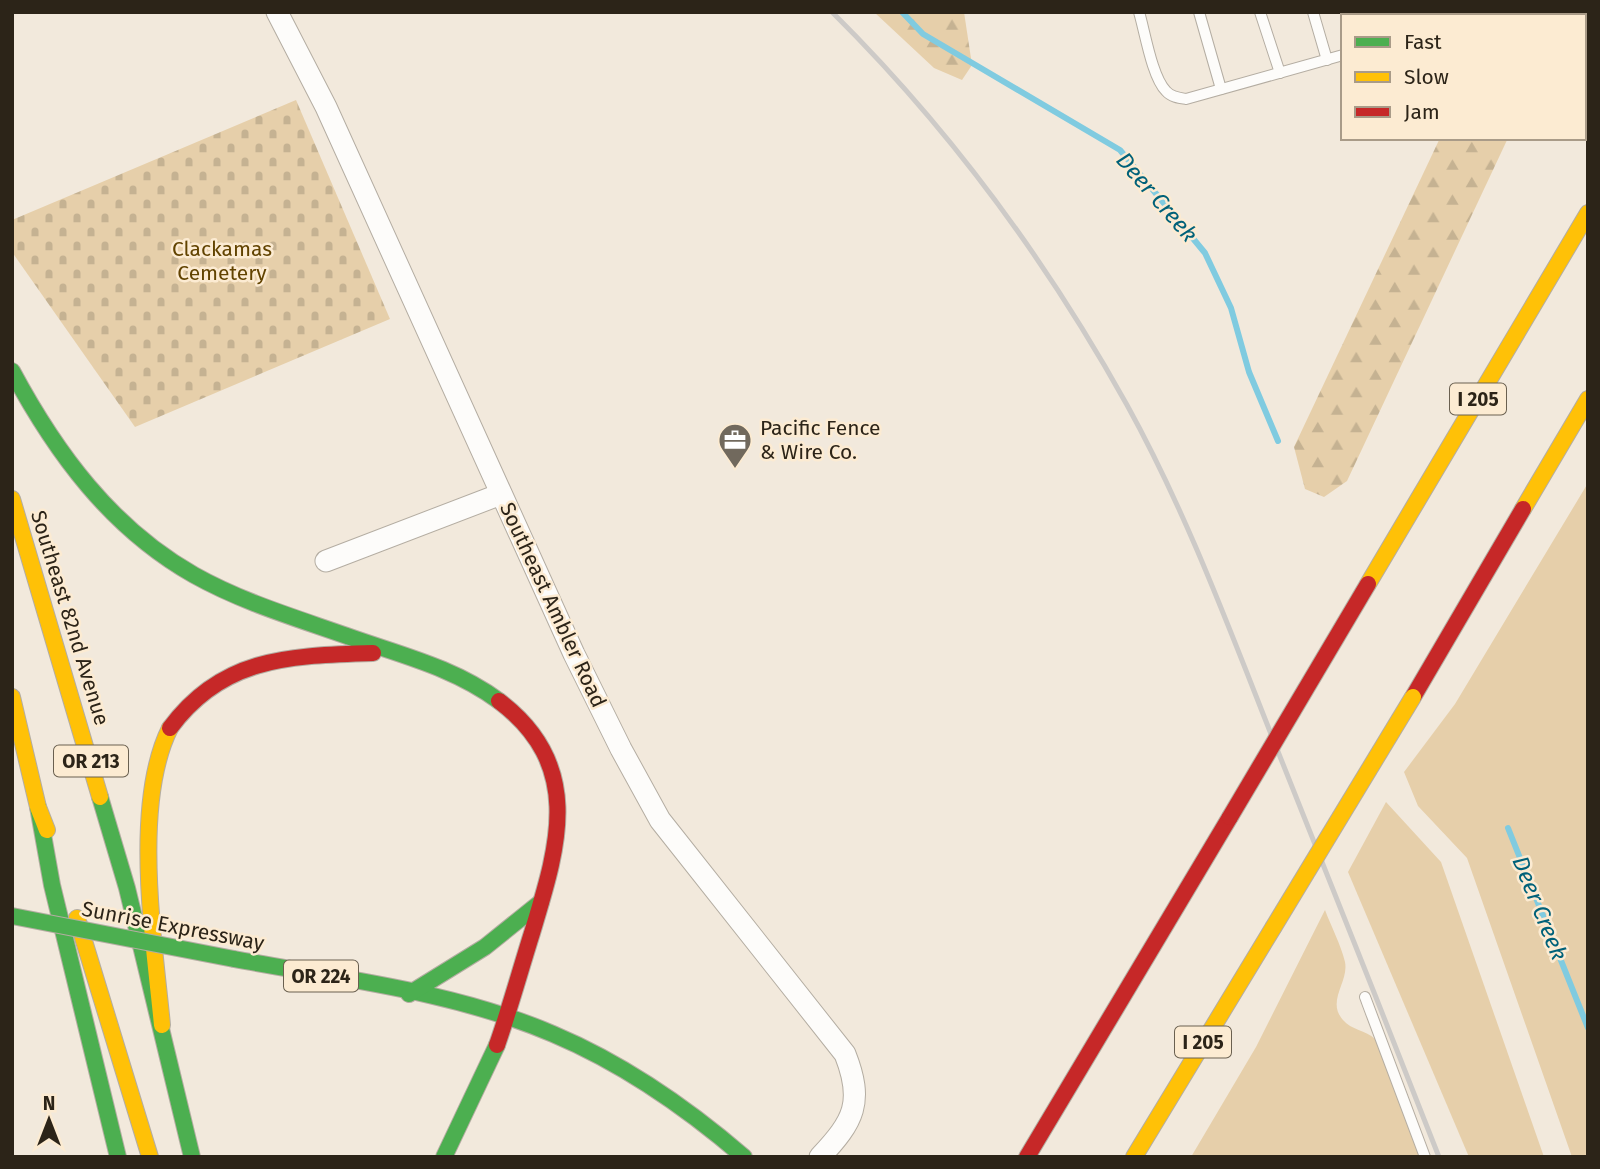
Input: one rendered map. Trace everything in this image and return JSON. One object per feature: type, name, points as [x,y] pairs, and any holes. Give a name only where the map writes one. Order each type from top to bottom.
[{"type":"main road","name":"I 205","points":[[1027,1157],[1588,213]]},
{"type":"main road","points":[[12,371],[45,430],[82,483],[124,524],[169,559],[225,591],[436,665],[477,685],[509,708],[535,737],[552,773],[560,814],[554,858],[491,1060],[444,1157]]},
{"type":"main road","name":"I 205","points":[[1134,1157],[1413,696],[1588,399]]},
{"type":"main road","name":"Southeast 82nd Avenue","points":[[12,499],[123,874],[162,1025],[192,1157]]},
{"type":"main road","points":[[162,1025],[146,812],[153,769],[172,725],[187,705],[205,689],[223,677],[250,666],[298,657],[393,652]]},
{"type":"main road","name":"OR 213","points":[[12,697],[38,807],[52,885],[118,1157]]},
{"type":"main road","points":[[38,807],[68,888],[150,1157]]},
{"type":"main road","points":[[409,994],[485,947],[541,902]]},
{"type":"main road","name":"Sunrise Expressway","points":[[12,916],[409,994],[505,1017],[555,1035],[635,1077],[696,1117],[744,1157]]},
{"type":"street","name":"Southeast Ambler Road","points":[[277,12],[326,107],[574,654],[660,820],[845,1054],[853,1075],[855,1102],[847,1127],[820,1157]]},
{"type":"street","points":[[326,561],[501,494]]},
{"type":"lane","points":[[1139,12],[1159,81],[1167,93],[1186,99],[1341,56]]},
{"type":"lane","points":[[1199,12],[1222,89]]},
{"type":"lane","points":[[1260,12],[1280,73]]},
{"type":"lane","points":[[1313,12],[1327,60]]},
{"type":"lane","points":[[1365,997],[1425,1157]]},
{"type":"green space","points":[[874,12],[964,12],[972,65],[962,80],[934,68]]},
{"type":"green space","points":[[1505,12],[1567,12],[1566,14],[1504,14]]},
{"type":"green space","name":"Clackamas Cemetery","points":[[296,100],[390,319],[135,427],[12,252],[12,220]]},
{"type":"green space","points":[[1439,140],[1507,140],[1347,481],[1324,497],[1305,489],[1294,447]]},
{"type":"green space","points":[[1588,483],[1588,1157],[1572,1157],[1467,858],[1418,806],[1404,772],[1455,704]]},
{"type":"green space","points":[[1386,802],[1441,862],[1544,1157],[1469,1157],[1348,872]]},
{"type":"green space","points":[[1325,910],[1345,962],[1344,977],[1337,999],[1338,1013],[1346,1023],[1375,1039],[1421,1157],[1191,1157],[1256,1047]]},
{"type":"waterway","name":"Deer Creek","points":[[902,12],[923,34],[1120,150],[1205,253],[1231,308],[1249,372],[1278,441]]},
{"type":"waterway","name":"Deer Creek","points":[[1508,828],[1588,1028]]},
{"type":"railway","points":[[832,12],[916,102],[993,198],[1064,299],[1148,444],[1186,524],[1220,606],[1439,1157]]},
{"type":"traffic: fast","points":[[12,371],[47,431],[88,486],[137,535],[164,556],[194,575],[231,593],[445,671],[499,701]]},
{"type":"traffic: fast","points":[[100,797],[127,888],[192,1157]]},
{"type":"traffic: fast","points":[[38,807],[52,885],[118,1157]]},
{"type":"traffic: fast","points":[[409,994],[485,947],[541,902]]},
{"type":"traffic: fast","points":[[12,916],[234,959]]},
{"type":"traffic: fast","points":[[234,959],[396,988],[515,1019],[579,1046],[629,1073],[700,1121],[744,1157]]},
{"type":"traffic: fast","points":[[444,1157],[497,1045]]},
{"type":"traffic: slow","points":[[1368,584],[1588,213]]},
{"type":"traffic: slow","points":[[1523,509],[1588,399]]},
{"type":"traffic: slow","points":[[12,499],[100,797]]},
{"type":"traffic: slow","points":[[12,697],[38,807],[47,830]]},
{"type":"traffic: slow","points":[[1273,928],[1413,697]]},
{"type":"traffic: slow","points":[[162,1025],[151,914],[149,833],[158,759],[170,728]]},
{"type":"traffic: slow","points":[[77,918],[150,1157]]},
{"type":"traffic: slow","points":[[1134,1157],[1273,928]]},
{"type":"traffic: jam","points":[[1413,697],[1523,509]]},
{"type":"traffic: jam","points":[[1230,817],[1368,584]]},
{"type":"traffic: jam","points":[[170,728],[191,704],[213,686],[236,673],[287,659],[373,653]]},
{"type":"traffic: jam","points":[[497,1045],[550,870],[558,809],[554,780],[544,753],[526,726],[499,701]]},
{"type":"traffic: jam","points":[[1027,1157],[1230,817]]},
{"type":"place","name":"Pacific Fence & Wire Co.","points":[[735,470]]}]
